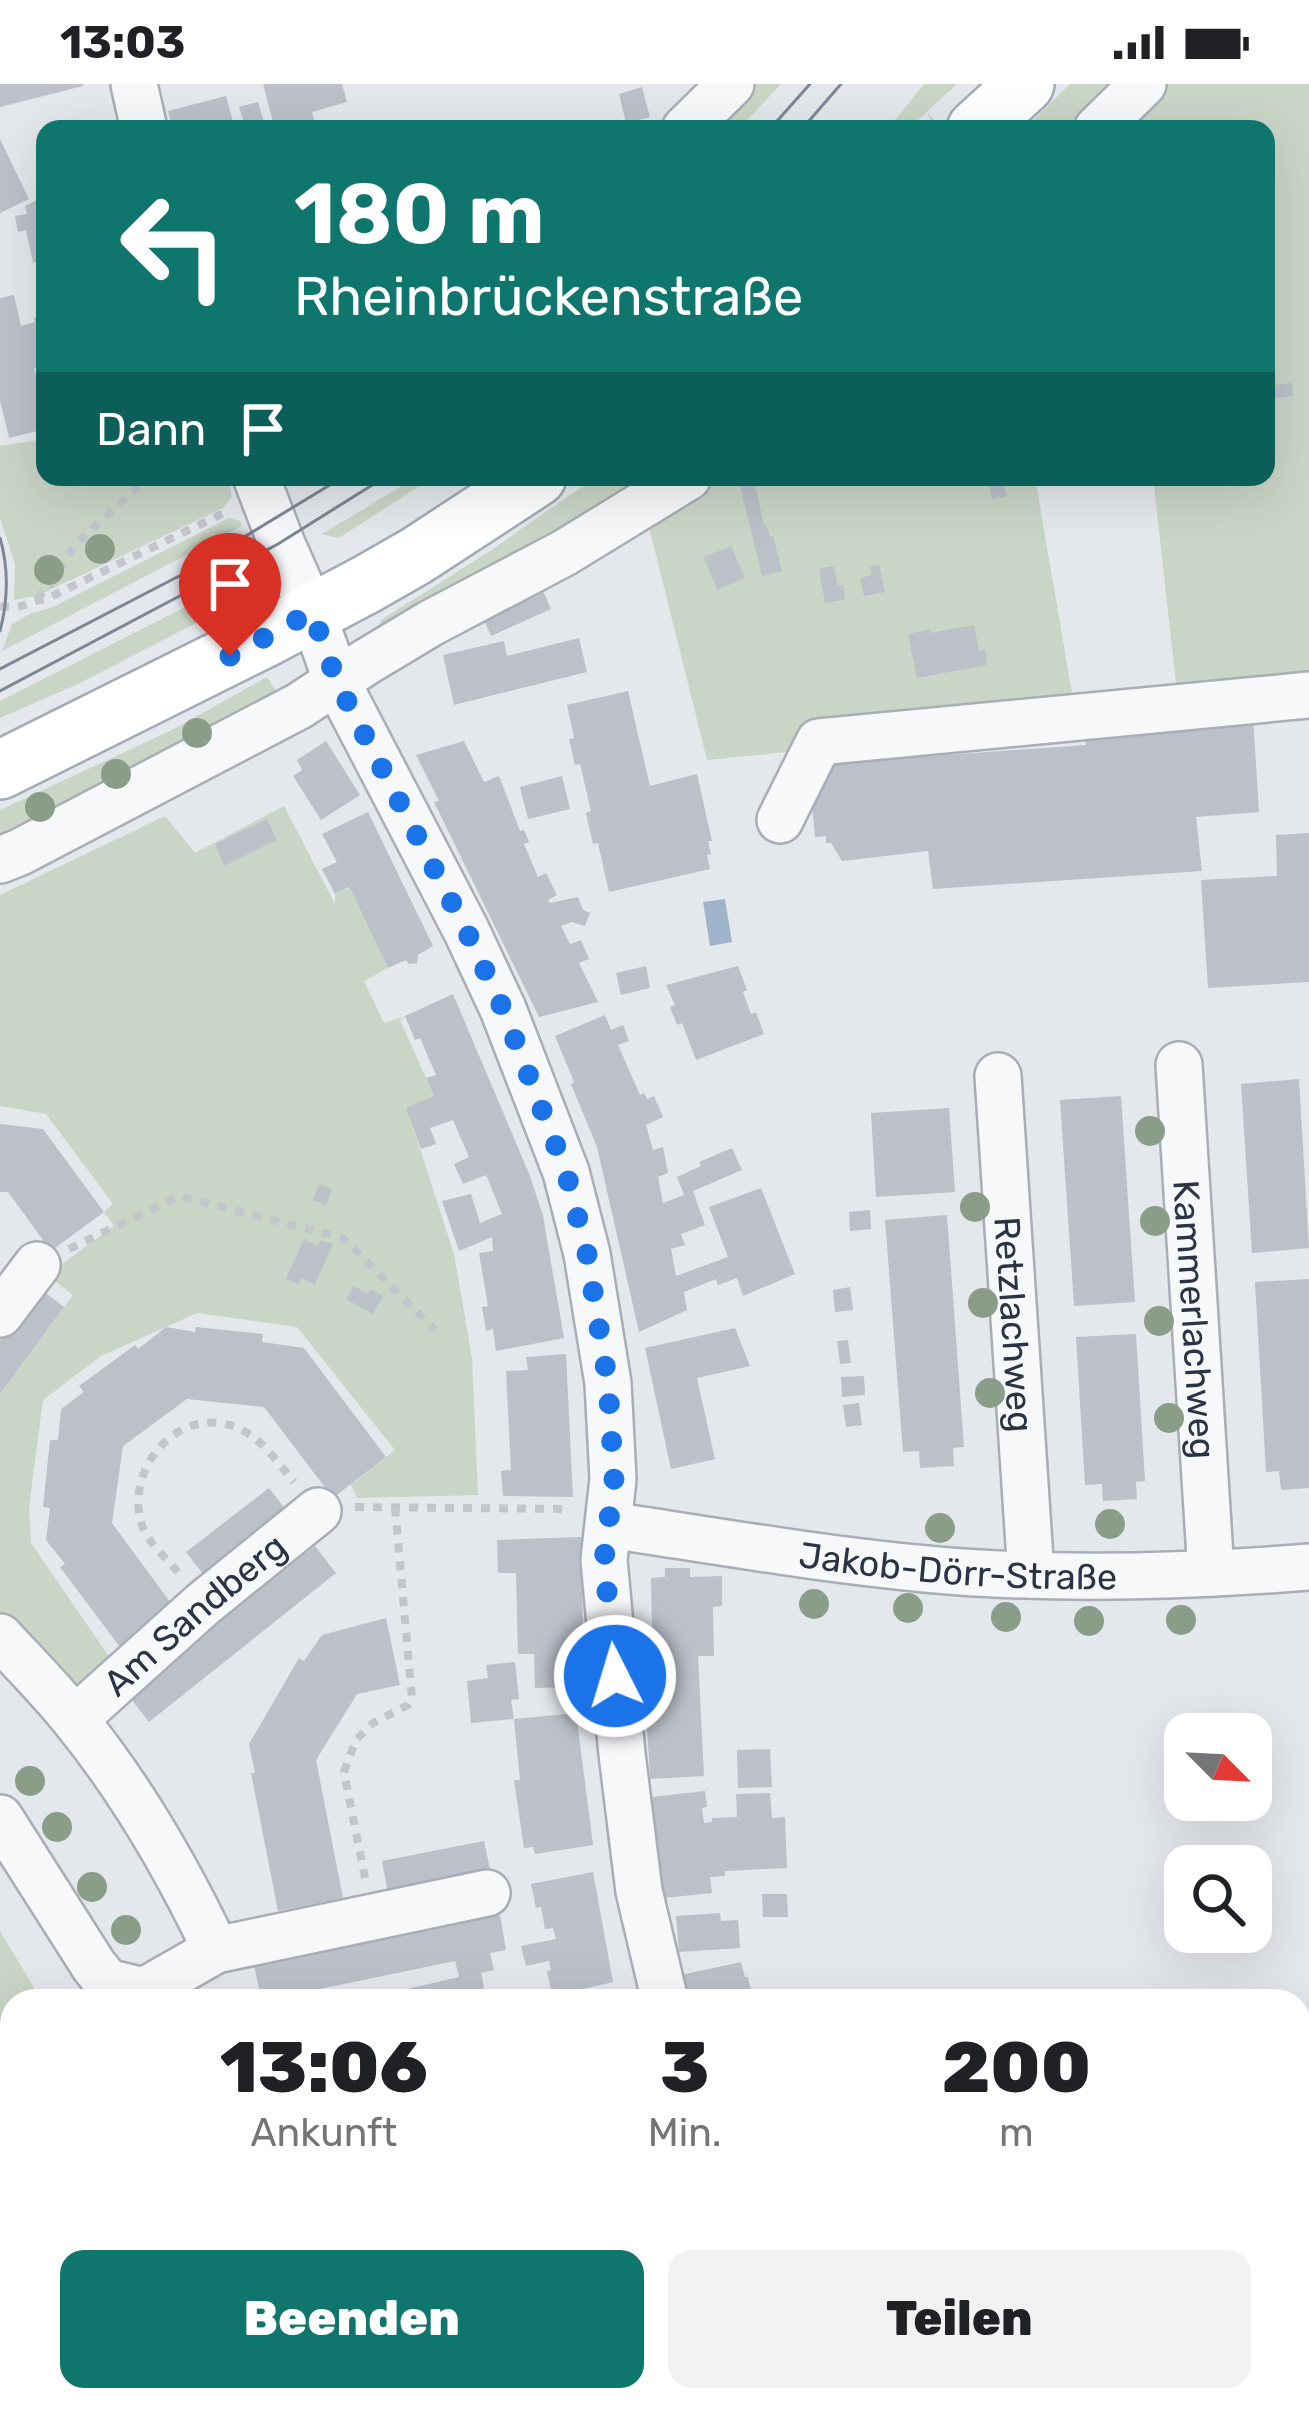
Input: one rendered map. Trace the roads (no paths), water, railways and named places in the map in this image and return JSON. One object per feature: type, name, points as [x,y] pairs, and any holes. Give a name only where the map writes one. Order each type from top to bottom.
[{"type":"main road","points":[[986,120],[1024,84]]},
{"type":"main road","points":[[0,770],[416,556],[523,486]]},
{"type":"street","points":[[134,84],[142,120]]},
{"type":"street","points":[[694,120],[731,84]]},
{"type":"street","points":[[1106,120],[1143,84]]},
{"type":"street","points":[[260,486],[337,682],[503,1009],[566,1172],[602,1332],[613,1439],[611,1517],[604,1560],[640,1891],[662,1989]]},
{"type":"street","points":[[0,860],[243,736],[431,623],[564,554],[674,486]]},
{"type":"street","points":[[780,820],[819,742],[1309,695]]},
{"type":"street","name":"Kammerlachweg","points":[[1178,1065],[1211,1573]]},
{"type":"street","name":"Retzlachweg","points":[[998,1076],[1031,1575]]},
{"type":"street","points":[[0,1314],[37,1264]]},
{"type":"street","name":"Am Sandberg","points":[[75,1719],[203,1604],[318,1511]]},
{"type":"street","name":"Jakob-Dörr-Straße","points":[[611,1517],[820,1557],[929,1569],[1031,1575],[1309,1567]]},
{"type":"street","name":"Am Sandberg","points":[[0,1637],[75,1719],[151,1825],[216,1950]]},
{"type":"street","points":[[0,1818],[94,1966],[120,1989]]},
{"type":"street","points":[[148,1989],[216,1950],[487,1893]]},
{"type":"water","points":[[725,899],[732,942],[710,946],[703,902]]},
{"type":"tram line","points":[[778,120],[810,84]]},
{"type":"tram line","points":[[810,120],[841,84]]},
{"type":"tram line","points":[[0,669],[183,574],[328,486]]},
{"type":"tram line","points":[[0,691],[278,544],[371,486]]},
{"type":"tram line","points":[[0,538],[6,584],[0,631]]}]
